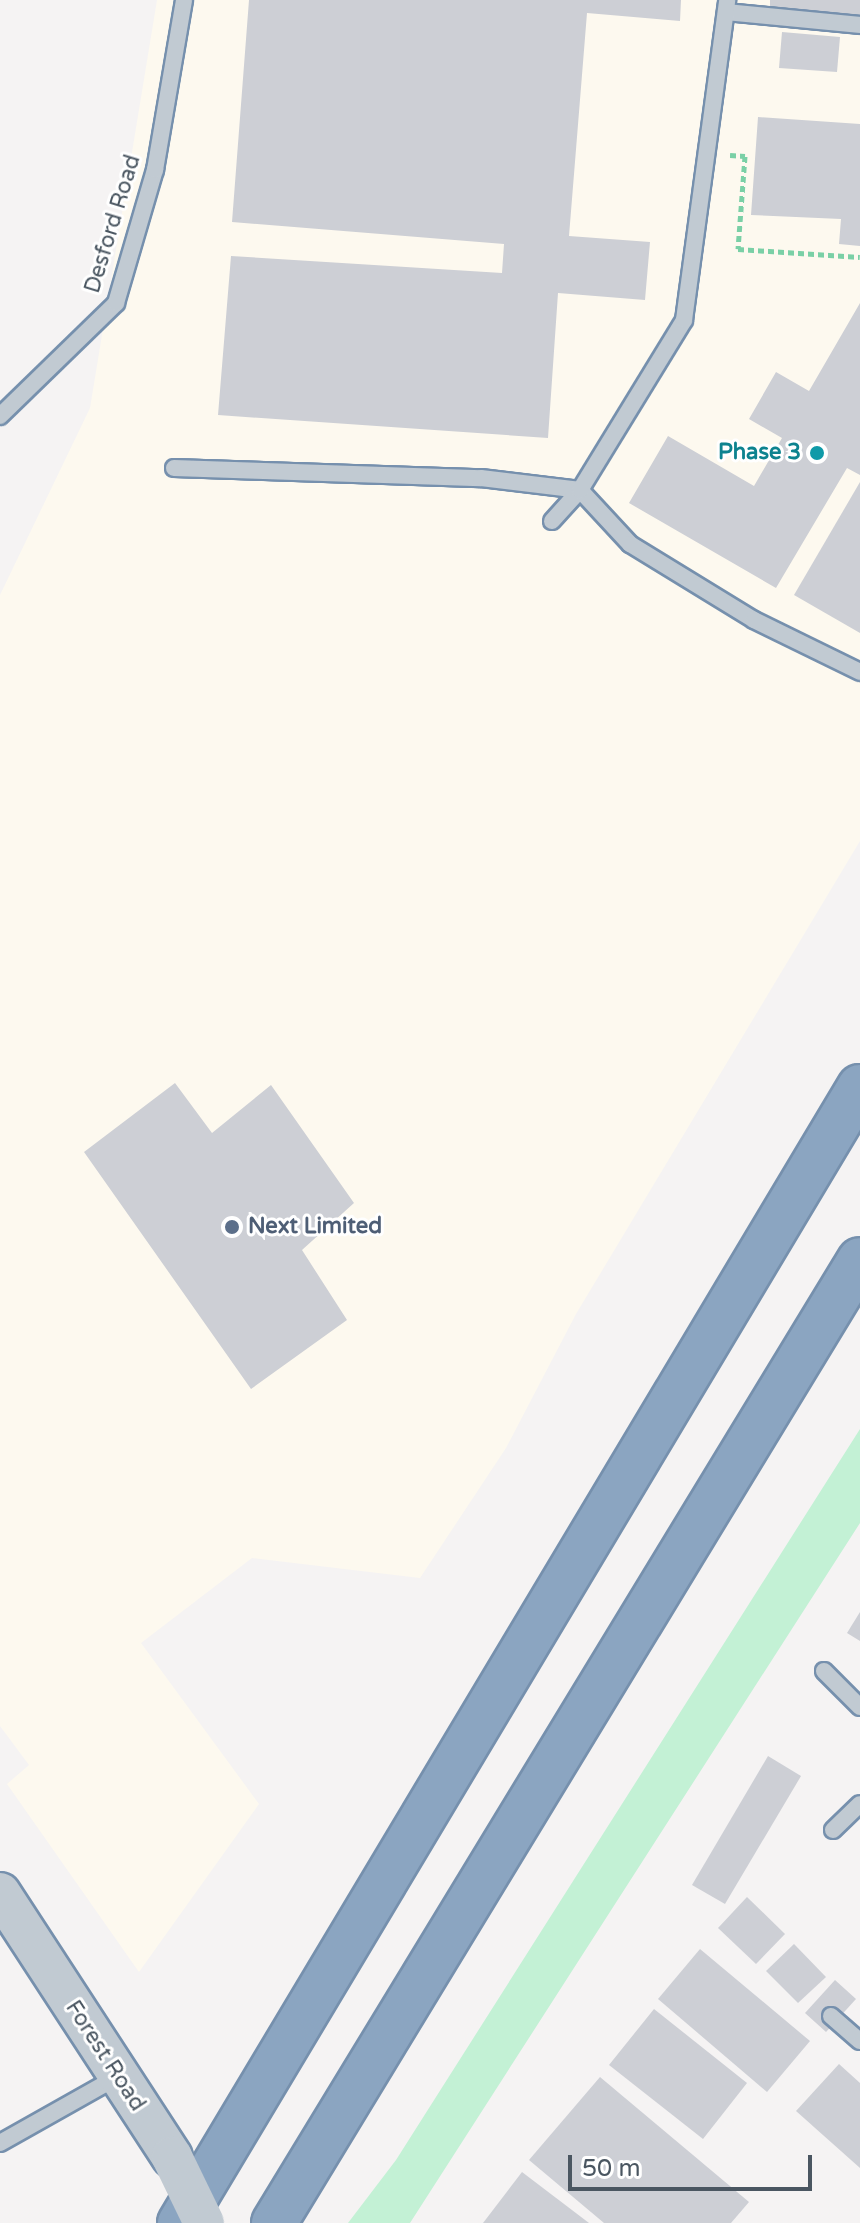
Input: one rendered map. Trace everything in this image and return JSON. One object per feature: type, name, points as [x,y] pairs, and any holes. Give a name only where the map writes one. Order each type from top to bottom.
[{"type":"highway","points":[[180,2223],[860,1087]]},
{"type":"highway","points":[[274,2223],[860,1260]]},
{"type":"street","name":"Forest Road","points":[[0,1893],[117,2077],[172,2157],[204,2223]]},
{"type":"lane","name":"Desford Road","points":[[0,416],[116,303],[155,170],[184,0]]},
{"type":"lane","points":[[552,521],[580,490],[684,320],[727,6],[860,25]]},
{"type":"lane","points":[[174,468],[481,478],[580,490],[630,544],[754,620],[860,672]]},
{"type":"lane","points":[[824,1671],[860,1707]]},
{"type":"lane","points":[[833,1830],[860,1804]]},
{"type":"lane","points":[[831,2016],[860,2041]]},
{"type":"lane","points":[[0,2143],[117,2077]]},
{"type":"path","points":[[708,154],[745,156],[738,249],[860,257]]},
{"type":"shaded area","points":[[157,0],[860,0],[860,841],[576,1314],[506,1448],[420,1578],[252,1558],[141,1643],[259,1804],[139,1972],[7,1784],[29,1765],[0,1726],[0,595],[90,408]]},
{"type":"green space","points":[[860,1429],[860,1523],[410,2223],[348,2223],[396,2160]]},
{"type":"building","points":[[249,0],[681,0],[680,21],[587,13],[569,236],[650,242],[645,300],[558,293],[548,438],[218,415],[231,256],[502,273],[504,244],[232,222]]},
{"type":"building","points":[[770,0],[860,0],[860,15],[770,7]]},
{"type":"building","points":[[782,32],[840,37],[837,72],[779,68]]},
{"type":"building","points":[[758,117],[860,124],[860,246],[839,244],[841,219],[751,215]]},
{"type":"building","name":"Phase 3","points":[[860,303],[860,475],[847,468],[776,588],[629,503],[668,436],[754,486],[782,438],[749,419],[776,372],[809,391]]},
{"type":"building","points":[[860,482],[860,633],[794,595]]},
{"type":"building","name":"Next Limited","points":[[175,1083],[212,1133],[271,1085],[354,1203],[302,1250],[347,1320],[251,1389],[84,1152]]},
{"type":"building","points":[[860,1612],[860,1641],[847,1633]]},
{"type":"building","points":[[768,1756],[801,1776],[725,1904],[692,1885]]},
{"type":"building","points":[[747,1897],[785,1934],[756,1964],[718,1928]]},
{"type":"building","points":[[794,1944],[826,1977],[798,2003],[766,1971]]},
{"type":"building","points":[[700,1949],[810,2041],[767,2092],[658,1999]]},
{"type":"building","points":[[835,1980],[856,1999],[826,2032],[805,2013]]},
{"type":"building","points":[[654,2009],[747,2083],[703,2139],[609,2065]]},
{"type":"building","points":[[839,2064],[860,2083],[860,2168],[796,2111]]},
{"type":"building","points":[[600,2077],[749,2202],[731,2223],[604,2223],[529,2160]]},
{"type":"building","points":[[522,2172],[589,2223],[483,2223]]},
{"type":"place","name":"Phase 3","points":[[817,453]]},
{"type":"place","name":"Next Limited","points":[[232,1227]]}]
